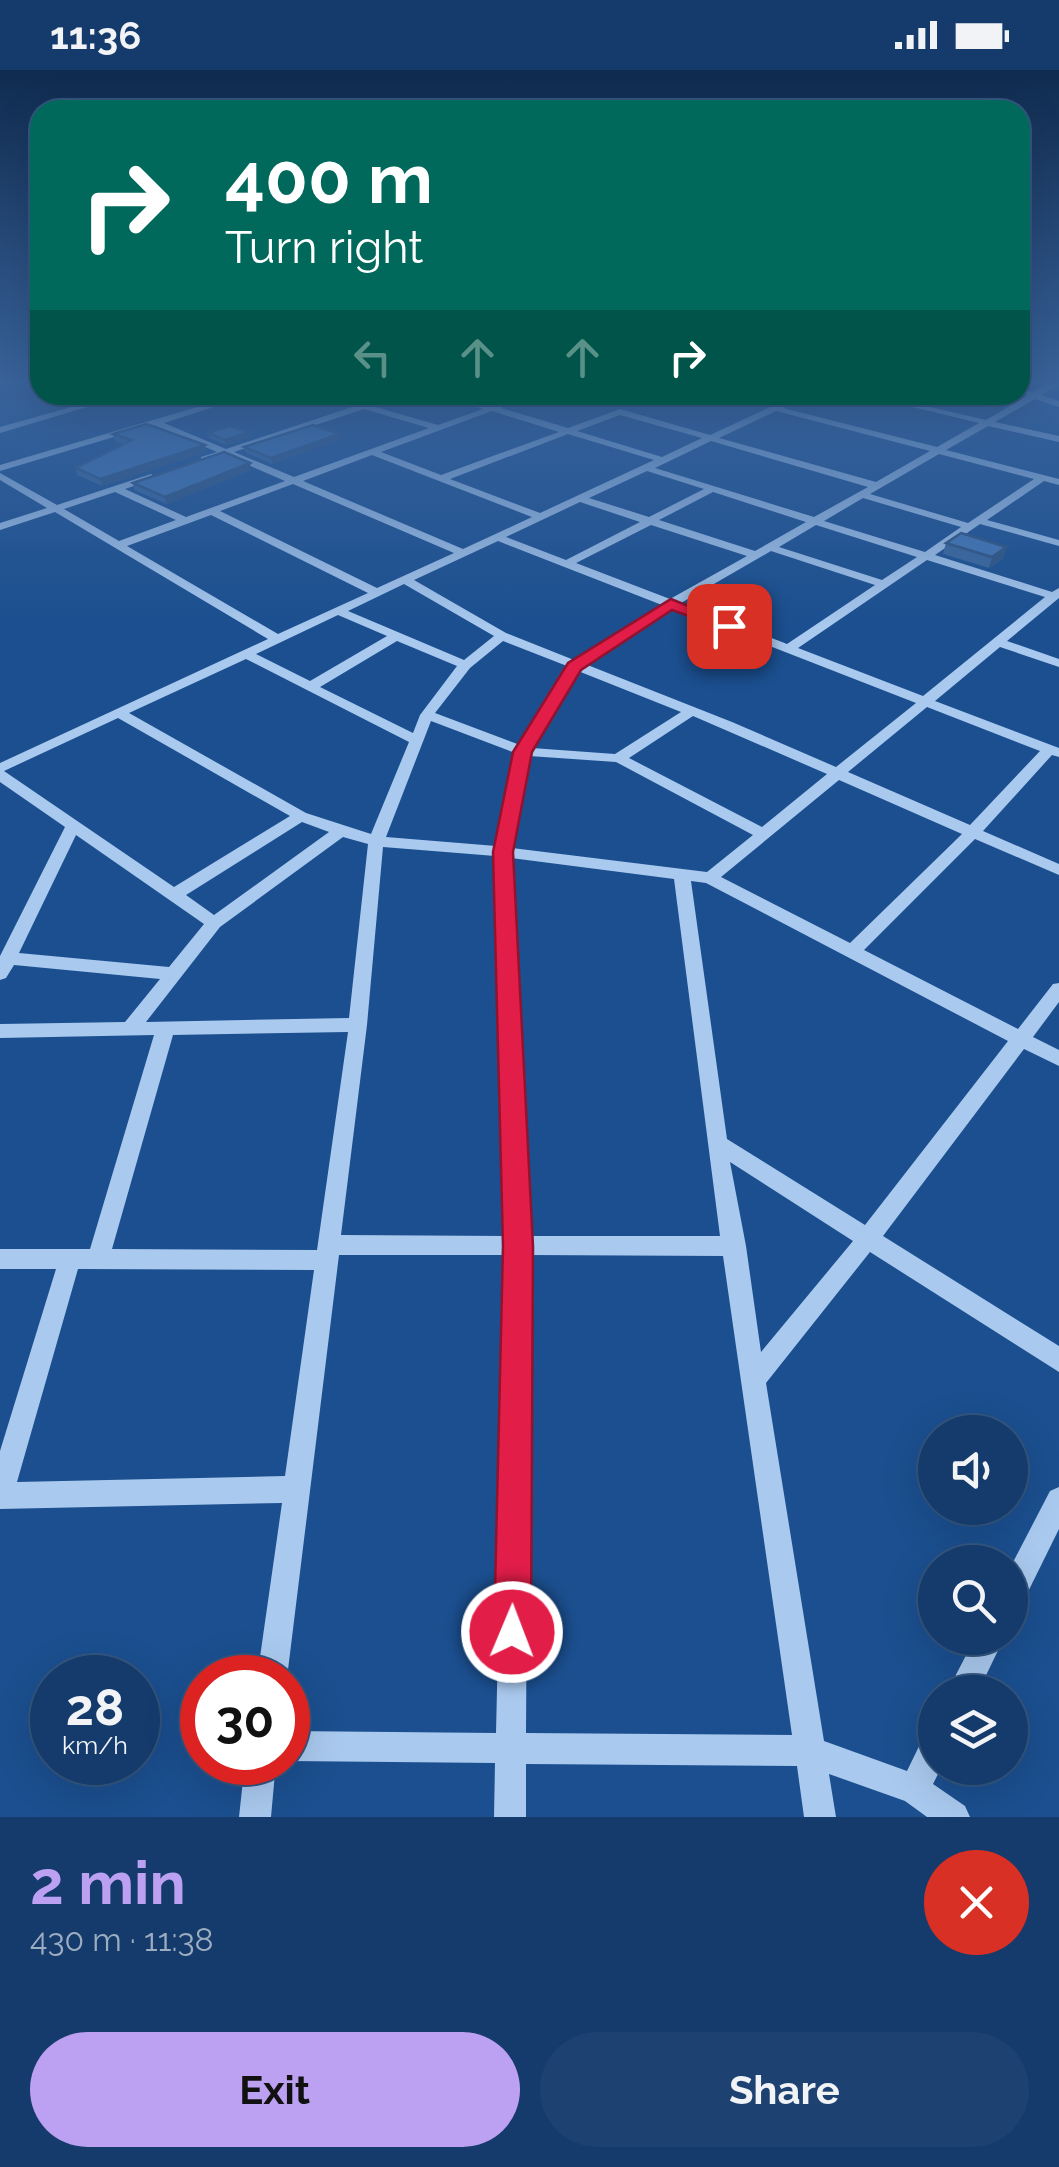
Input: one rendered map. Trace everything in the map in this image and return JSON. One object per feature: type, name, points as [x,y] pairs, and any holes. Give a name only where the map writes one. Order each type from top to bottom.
[{"type":"street","points":[[0,472],[24,465]]},
{"type":"street","points":[[252,465],[464,552]]},
{"type":"street","points":[[118,545],[338,465]]},
{"type":"street","points":[[405,465],[540,517]]},
{"type":"street","points":[[440,478],[476,465]]},
{"type":"street","points":[[0,768],[653,465]]},
{"type":"street","points":[[805,465],[877,486]]},
{"type":"street","points":[[510,1817],[518,1246],[503,852],[522,752],[574,666],[671,604],[914,465]]},
{"type":"street","points":[[990,465],[1059,482]]},
{"type":"street","points":[[646,468],[1057,594]]},
{"type":"street","points":[[0,527],[170,471]]},
{"type":"street","points":[[0,472],[55,509],[278,639]]},
{"type":"street","points":[[788,648],[1042,478]]},
{"type":"street","points":[[116,489],[185,520]]},
{"type":"street","points":[[566,564],[712,489]]},
{"type":"street","points":[[863,495],[1059,542]]},
{"type":"street","points":[[580,498],[757,555]]},
{"type":"street","points":[[210,511],[378,592]]},
{"type":"street","points":[[497,537],[1054,751],[852,952]]},
{"type":"street","points":[[771,548],[882,584]]},
{"type":"street","points":[[404,580],[502,636],[838,773],[1059,870]]},
{"type":"street","points":[[710,878],[1057,594]]},
{"type":"street","points":[[338,611],[466,664]]},
{"type":"street","points":[[310,686],[396,636]]},
{"type":"street","points":[[275,1655],[358,1025],[376,841],[426,714],[466,664],[502,636]]},
{"type":"street","points":[[998,642],[1059,663]]},
{"type":"street","points":[[246,654],[415,740]]},
{"type":"street","points":[[618,758],[690,712]]},
{"type":"street","points":[[119,713],[301,816],[340,832],[376,841],[503,852],[710,878],[1059,1058]]},
{"type":"street","points":[[426,714],[522,752],[618,758],[764,834]]},
{"type":"street","points":[[0,776],[214,923]]},
{"type":"street","points":[[174,895],[301,816]]},
{"type":"street","points":[[73,826],[4,966],[173,974]]},
{"type":"street","points":[[130,1029],[214,923],[340,832]]},
{"type":"street","points":[[682,874],[717,1144],[820,1817]]},
{"type":"street","points":[[753,1380],[868,1240],[1059,989]]},
{"type":"street","points":[[0,1030],[358,1025]]},
{"type":"street","points":[[98,1260],[166,1028]]},
{"type":"street","points":[[717,1144],[1059,1360]]},
{"type":"street","points":[[0,1259],[98,1260],[518,1246],[735,1246]]},
{"type":"street","points":[[70,1259],[0,1496],[297,1489]]},
{"type":"street","points":[[1028,1562],[1059,1500]]},
{"type":"street","points":[[310,1746],[808,1751],[914,1789],[954,1817]]},
{"type":"street","points":[[914,1789],[918,1781]]},
{"type":"street","points":[[254,1817],[259,1785]]},
{"type":"building","points":[[83,465],[145,465],[100,479],[76,468]]},
{"type":"building","points":[[187,465],[246,465],[165,497],[133,483]]},
{"type":"building","points":[[961,533],[1006,547],[992,557],[946,543]]},
{"type":"route","points":[[512,1632],[518,1246],[503,852],[522,752],[574,666],[671,604],[729,626]]}]
